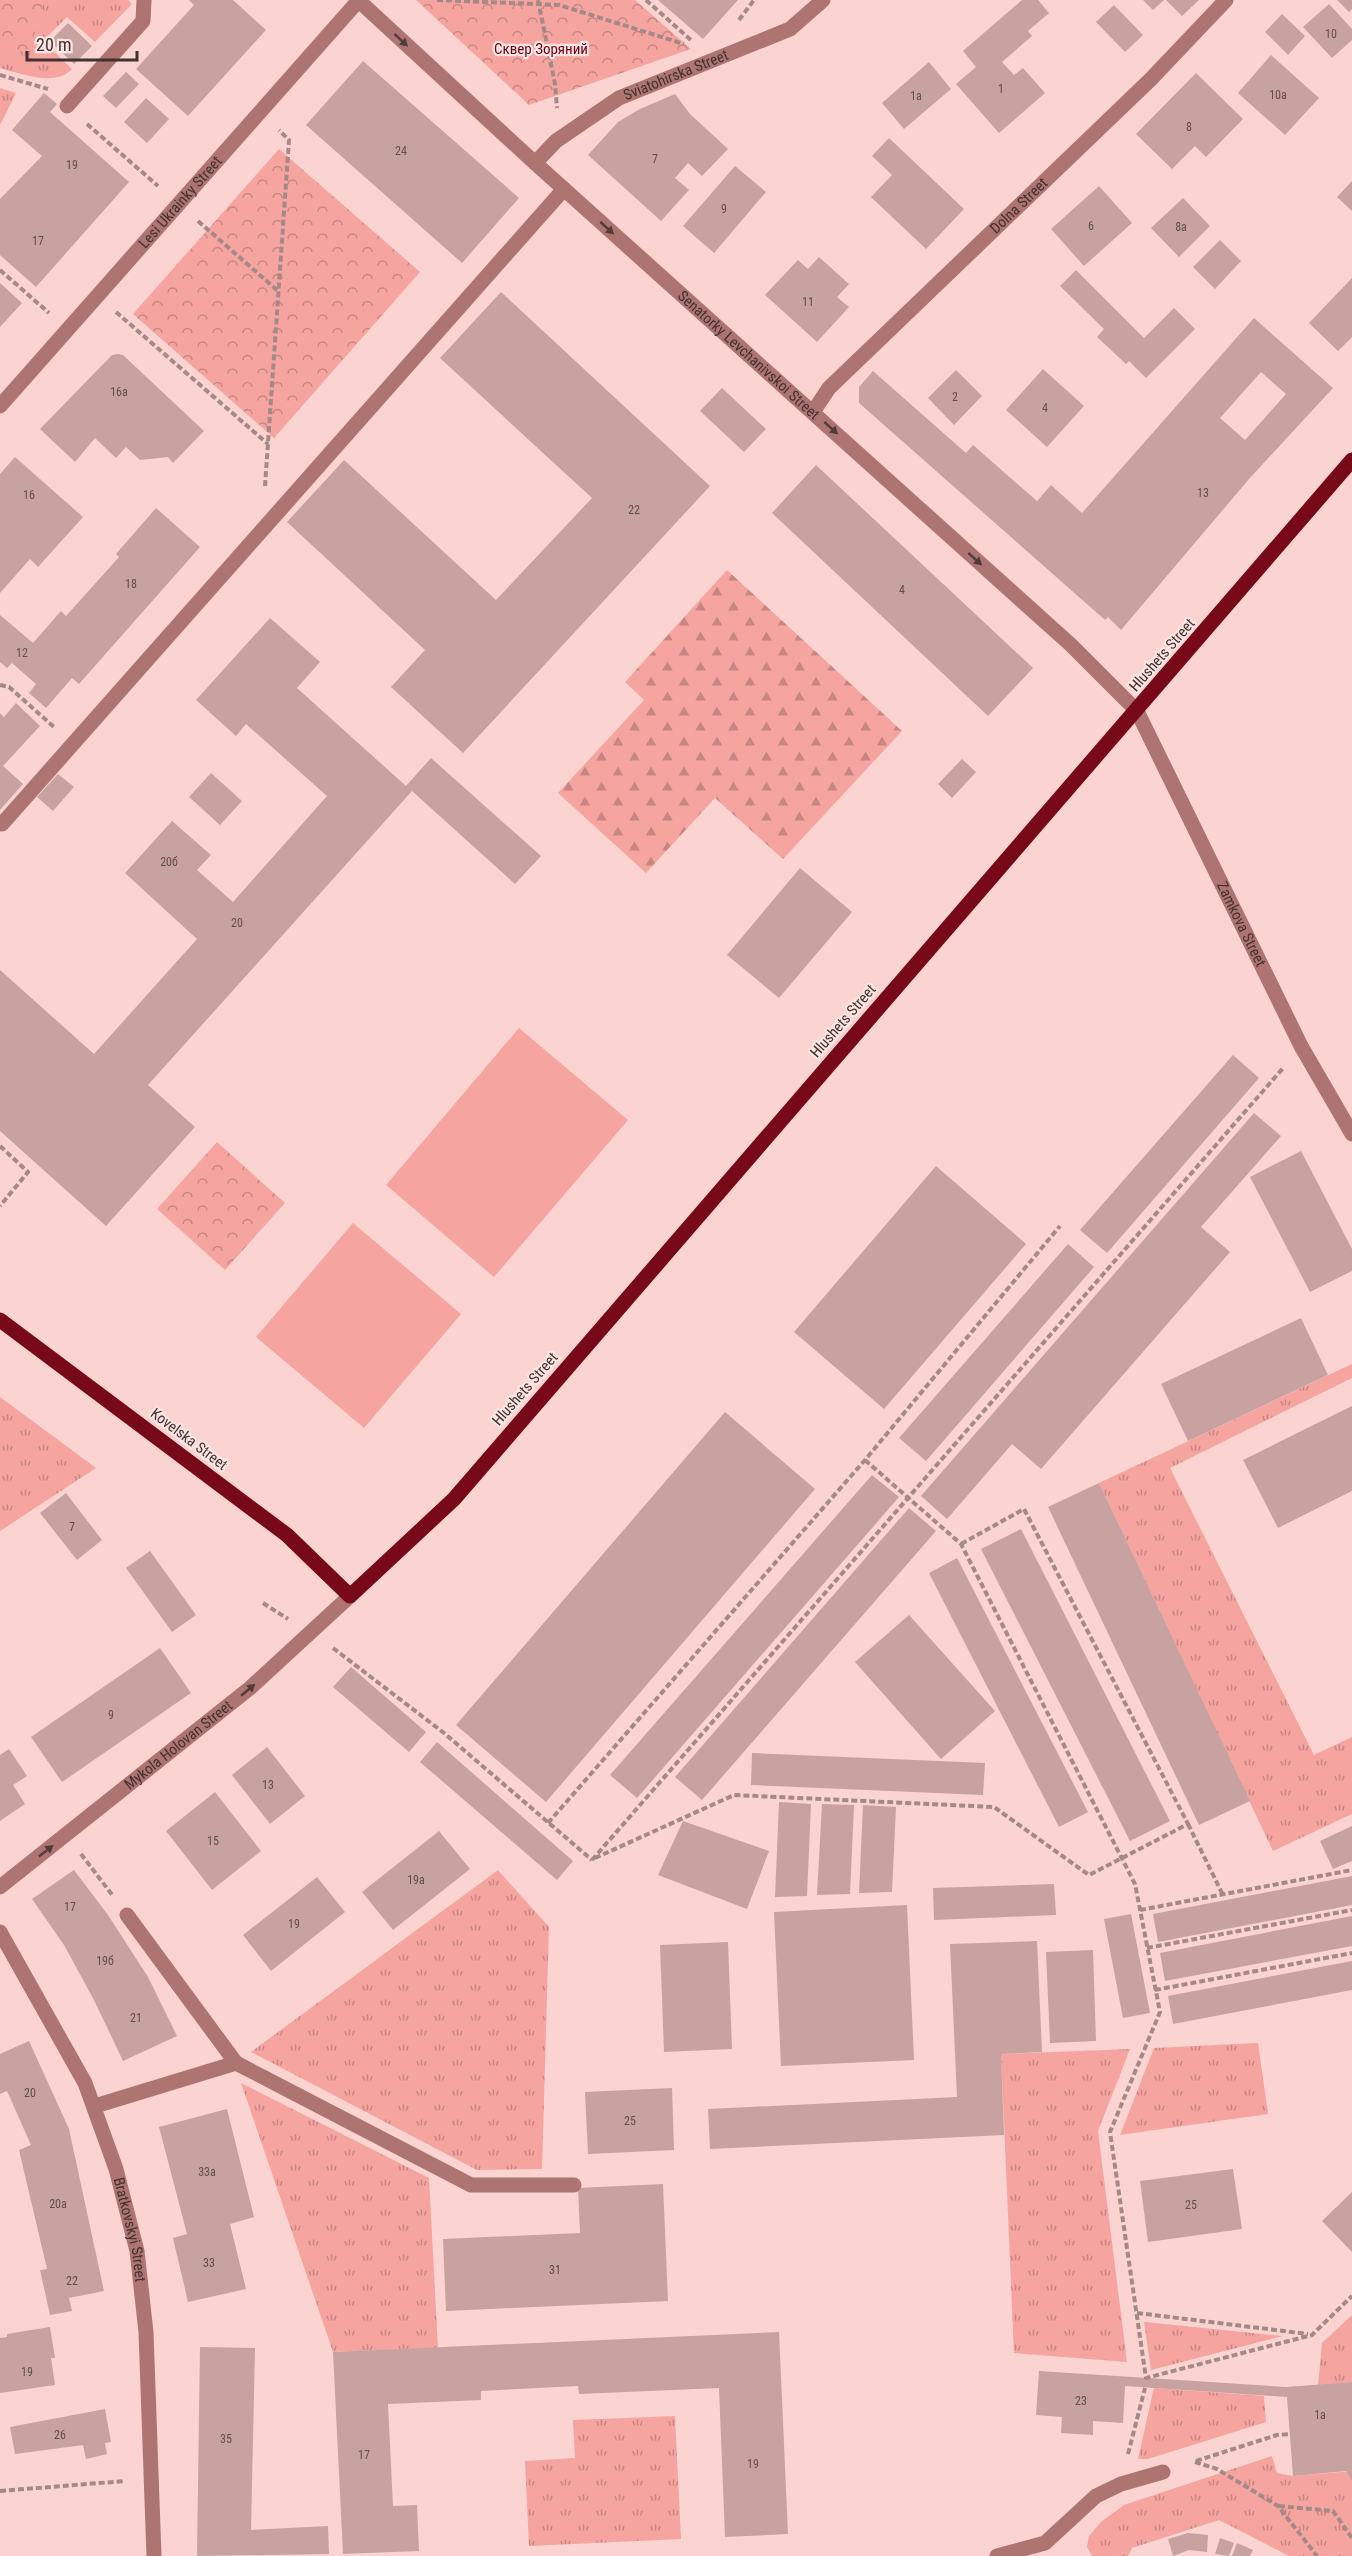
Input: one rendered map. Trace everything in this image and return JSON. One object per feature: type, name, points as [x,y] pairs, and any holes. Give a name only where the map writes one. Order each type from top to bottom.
[{"type":"main road","name":"Hlushets Street","points":[[350,1596],[454,1499],[1352,460]]},
{"type":"main road","name":"Kovelska Street","points":[[0,1320],[287,1535],[350,1596]]},
{"type":"street","points":[[67,106],[143,21],[144,0]]},
{"type":"street","name":"Senatorky Levchanivskoi Street","points":[[358,0],[535,163],[1071,645],[1137,711]]},
{"type":"street","name":"Lesi Ukrainky Street","points":[[0,405],[358,0]]},
{"type":"street","name":"Sviatohirska Street","points":[[535,163],[556,141],[619,98],[790,29],[823,0]]},
{"type":"street","name":"Dolna Street","points":[[813,412],[829,388],[1151,79],[1226,0]]},
{"type":"street","points":[[0,822],[2,824],[564,189]]},
{"type":"street","name":"Zamkova Street","points":[[1137,711],[1302,1046],[1352,1134]]},
{"type":"street","name":"Mykola Holovan Street","points":[[0,1887],[250,1688],[350,1596]]},
{"type":"street","points":[[127,1915],[236,2062],[471,2185],[574,2185]]},
{"type":"street","name":"Bratkovskyi Street","points":[[0,1932],[79,2072],[95,2106],[116,2169],[137,2251],[146,2332],[154,2556]]},
{"type":"street","points":[[95,2106],[236,2062]]},
{"type":"street","points":[[997,2556],[1048,2550],[1096,2496],[1121,2484],[1163,2472]]},
{"type":"path","points":[[437,0],[538,2],[559,6],[702,49]]},
{"type":"path","points":[[645,0],[715,60]]},
{"type":"path","points":[[538,2],[557,98]]},
{"type":"path","points":[[0,75],[48,89],[278,292]]},
{"type":"path","points":[[262,529],[289,140]]},
{"type":"path","points":[[0,270],[68,329]]},
{"type":"path","points":[[97,296],[267,444]]},
{"type":"path","points":[[0,685],[9,687],[73,744]]},
{"type":"path","points":[[592,1860],[1302,1046]]},
{"type":"path","points":[[0,1146],[28,1172],[0,1206]]},
{"type":"path","points":[[548,1823],[865,1460],[1060,1226]]},
{"type":"path","points":[[865,1460],[961,1544],[1135,1884],[1160,2012],[1110,2132],[1146,2378],[1311,2335],[1352,2296]]},
{"type":"path","points":[[961,1544],[1024,1509],[1223,1894]]},
{"type":"path","points":[[262,1603],[344,1655],[444,1733],[592,1860]]},
{"type":"path","points":[[592,1860],[734,1795],[994,1807],[1089,1875],[1188,1824]]},
{"type":"path","points":[[66,1834],[127,1915]]},
{"type":"path","points":[[1140,1910],[1352,1870]]},
{"type":"path","points":[[1147,1948],[1352,1910]]},
{"type":"path","points":[[1155,1990],[1352,1953]]},
{"type":"path","points":[[1136,2313],[1311,2335]]},
{"type":"path","points":[[1121,2484],[1145,2388]]},
{"type":"path","points":[[1290,2434],[1194,2462],[1217,2469],[1278,2506],[1317,2556]]},
{"type":"path","points":[[0,2491],[124,2481],[151,2469]]},
{"type":"path","points":[[1278,2506],[1334,2511],[1352,2538]]},
{"type":"green space","points":[[0,0],[128,0],[132,4],[95,42],[67,17],[43,41],[72,69],[57,77],[38,78],[0,68]]},
{"type":"green space","points":[[0,0],[45,0],[29,53],[0,45]]},
{"type":"green space","name":"Сквер Зоряний","points":[[416,0],[635,0],[691,49],[529,105]]},
{"type":"green space","points":[[0,88],[16,93],[0,125]]},
{"type":"green space","points":[[279,149],[420,272],[274,438],[133,314]]},
{"type":"green space","points":[[727,570],[902,731],[783,859],[715,798],[646,873],[558,793],[644,700],[625,682]]},
{"type":"green space","points":[[519,1028],[628,1120],[494,1277],[386,1185]]},
{"type":"green space","points":[[217,1142],[285,1203],[225,1270],[157,1209]]},
{"type":"green space","points":[[353,1223],[461,1314],[364,1428],[256,1337]]},
{"type":"green space","points":[[1352,1364],[1352,1378],[1170,1468],[1314,1755],[1352,1737],[1352,1814],[1273,1851],[1099,1483]]},
{"type":"green space","points":[[0,1397],[96,1468],[0,1531]]},
{"type":"green space","points":[[498,1870],[549,1927],[542,2169],[477,2170],[251,2052]]},
{"type":"green space","points":[[1258,2043],[1268,2114],[1120,2135],[1154,2048]]},
{"type":"green space","points":[[1130,2049],[1098,2131],[1127,2362],[1014,2353],[1001,2054]]},
{"type":"green space","points":[[241,2083],[429,2178],[438,2348],[333,2352]]},
{"type":"green space","points":[[1352,2315],[1352,2382],[1318,2385],[1322,2343]]},
{"type":"green space","points":[[1145,2322],[1283,2336],[1151,2370]]},
{"type":"green space","points":[[1154,2388],[1264,2396],[1266,2422],[1148,2459],[1138,2459]]},
{"type":"green space","points":[[675,2416],[681,2539],[529,2546],[525,2461],[575,2458],[573,2420]]},
{"type":"green space","points":[[1272,2456],[1277,2473],[1293,2476],[1352,2471],[1352,2556],[1289,2556],[1219,2520],[1132,2548],[1128,2556],[1092,2556],[1087,2547],[1089,2536],[1101,2522],[1124,2505]]},
{"type":"building","points":[[189,0],[233,0],[266,30],[188,116],[136,69],[194,5]]},
{"type":"building","points":[[658,0],[738,0],[703,39]]},
{"type":"building","points":[[1022,0],[1038,0],[1049,13],[1028,31],[1032,36],[1002,62],[1014,75],[1023,68],[1045,93],[999,133],[956,84],[976,67],[963,51]]},
{"type":"building","points":[[1143,0],[1164,0],[1153,10]]},
{"type":"building","points":[[1166,0],[1199,0],[1182,16]]},
{"type":"building","points":[[1337,0],[1352,0],[1352,9],[1349,12]]},
{"type":"building","points":[[1329,4],[1352,29],[1352,40],[1332,58],[1303,27]]},
{"type":"building","points":[[1114,5],[1143,35],[1125,52],[1096,22]]},
{"type":"building","points":[[1282,14],[1305,36],[1288,55],[1265,32]]},
{"type":"building","points":[[68,23],[92,46],[74,64],[50,41]]},
{"type":"building","points":[[1271,55],[1319,98],[1285,135],[1238,93]]},
{"type":"building","points":[[363,61],[519,198],[462,263],[306,125]]},
{"type":"building","points":[[929,62],[951,89],[904,129],[882,103]]},
{"type":"building","points":[[126,72],[139,84],[116,108],[103,96]]},
{"type":"building","points":[[1196,73],[1243,119],[1206,157],[1195,146],[1172,169],[1136,134]]},
{"type":"building","points":[[44,93],[57,104],[50,112],[129,182],[36,287],[0,255],[0,199],[42,156],[12,130]]},
{"type":"building","points":[[675,94],[690,114],[728,149],[702,176],[688,163],[675,178],[689,190],[661,221],[588,155],[618,122],[640,109]]},
{"type":"building","points":[[146,98],[169,119],[147,143],[124,122]]},
{"type":"building","points":[[889,138],[964,209],[926,249],[871,197],[892,175],[872,156]]},
{"type":"building","points":[[735,166],[766,192],[714,253],[683,226]]},
{"type":"building","points":[[1352,181],[1352,211],[1337,197]]},
{"type":"building","points":[[1099,186],[1132,223],[1084,266],[1051,229]]},
{"type":"building","points":[[1183,198],[1210,226],[1179,257],[1151,228]]},
{"type":"building","points":[[1220,240],[1241,261],[1215,289],[1193,267]]},
{"type":"building","points":[[819,257],[849,284],[837,297],[849,307],[817,342],[765,295],[798,260],[808,269]]},
{"type":"building","points":[[1076,270],[1144,338],[1174,308],[1195,329],[1146,378],[1129,361],[1126,364],[1097,337],[1104,329],[1060,286]]},
{"type":"building","points":[[1352,278],[1352,337],[1338,351],[1309,323]]},
{"type":"building","points":[[0,283],[22,303],[0,327]]},
{"type":"building","points":[[501,292],[710,486],[463,753],[391,687],[425,650],[287,522],[344,460],[496,600],[592,498],[440,358]]},
{"type":"building","points":[[1254,318],[1333,388],[1249,479],[1121,630],[1108,617],[1105,620],[859,403],[859,387],[873,371],[966,453],[973,445],[1037,501],[1051,485],[1082,513]],"holes":[[[1261,372],[1286,394],[1245,440],[1220,418]]]},
{"type":"building","points":[[112,355],[123,355],[204,431],[173,463],[168,457],[140,460],[126,447],[116,458],[95,438],[75,462],[40,429]]},
{"type":"building","points":[[1043,369],[1084,406],[1047,447],[1006,410]]},
{"type":"building","points":[[956,370],[982,396],[954,425],[928,398]]},
{"type":"building","points":[[722,388],[766,429],[744,452],[700,411]]},
{"type":"building","points":[[15,457],[83,517],[38,567],[30,559],[0,593],[0,474]]},
{"type":"building","points":[[816,465],[1033,668],[988,716],[772,513]]},
{"type":"building","points":[[156,508],[200,547],[79,684],[72,678],[46,708],[29,693],[36,684],[12,663],[7,668],[0,662],[0,615],[33,643],[61,611],[66,616],[119,557],[116,554]]},
{"type":"building","points":[[270,618],[320,662],[297,688],[406,786],[431,758],[541,856],[515,884],[412,791],[148,1085],[195,1127],[106,1226],[0,1131],[0,970],[94,1054],[197,939],[125,873],[172,821],[211,855],[197,870],[233,902],[327,796],[246,724],[236,736],[196,700]]},
{"type":"building","points":[[16,703],[40,726],[3,766],[23,784],[0,810],[0,713],[4,717]]},
{"type":"building","points":[[962,759],[976,772],[952,798],[938,784]]},
{"type":"building","points":[[211,773],[242,801],[220,825],[189,797]]},
{"type":"building","points":[[58,774],[74,787],[53,811],[37,797]]},
{"type":"building","points":[[800,868],[852,912],[779,998],[727,955]]},
{"type":"building","points":[[1233,1055],[1259,1078],[1107,1253],[1080,1230]]},
{"type":"building","points":[[1254,1113],[1281,1136],[1201,1227],[1230,1252],[1041,1469],[1012,1444],[947,1519],[921,1496]]},
{"type":"building","points":[[1301,1151],[1352,1249],[1352,1271],[1310,1292],[1250,1177]]},
{"type":"building","points":[[936,1166],[1026,1244],[884,1409],[794,1332]]},
{"type":"building","points":[[1068,1244],[1094,1267],[926,1461],[899,1438]]},
{"type":"building","points":[[1301,1318],[1328,1375],[1188,1441],[1161,1384]]},
{"type":"building","points":[[1352,1406],[1352,1491],[1278,1528],[1243,1460]]},
{"type":"building","points":[[725,1412],[815,1489],[546,1802],[456,1725]]},
{"type":"building","points":[[872,1475],[899,1497],[637,1798],[610,1775]]},
{"type":"building","points":[[1099,1483],[1250,1801],[1199,1825],[1048,1507]]},
{"type":"building","points":[[66,1493],[102,1540],[77,1560],[40,1513]]},
{"type":"building","points":[[909,1508],[936,1531],[702,1800],[675,1777]]},
{"type":"building","points":[[1021,1529],[1170,1821],[1130,1841],[981,1549]]},
{"type":"building","points":[[150,1551],[196,1615],[172,1632],[126,1568]]},
{"type":"building","points":[[957,1558],[1088,1812],[1059,1827],[929,1573]]},
{"type":"building","points":[[909,1615],[995,1711],[941,1759],[855,1662]]},
{"type":"building","points":[[160,1648],[191,1693],[62,1782],[31,1737]]},
{"type":"building","points":[[351,1667],[426,1732],[409,1752],[333,1687]]},
{"type":"building","points":[[437,1742],[573,1861],[557,1880],[420,1762]]},
{"type":"building","points":[[267,1747],[305,1796],[270,1824],[232,1775]]},
{"type":"building","points":[[9,1749],[27,1776],[13,1785],[25,1804],[0,1821],[0,1755]]},
{"type":"building","points":[[752,1753],[985,1763],[983,1795],[751,1785]]},
{"type":"building","points":[[215,1792],[261,1851],[212,1890],[166,1831]]},
{"type":"building","points":[[779,1802],[811,1804],[807,1896],[775,1897]]},
{"type":"building","points":[[822,1804],[854,1805],[850,1894],[817,1895]]},
{"type":"building","points":[[863,1805],[896,1807],[892,1892],[859,1893]]},
{"type":"building","points":[[683,1821],[769,1851],[747,1909],[658,1875]]},
{"type":"building","points":[[1352,1826],[1352,1861],[1333,1869],[1320,1841]]},
{"type":"building","points":[[439,1831],[470,1869],[393,1930],[362,1892]]},
{"type":"building","points":[[74,1870],[108,1915],[148,1977],[177,2036],[123,2061],[94,2000],[64,1945],[32,1899]]},
{"type":"building","points":[[1352,1876],[1352,1905],[1158,1942],[1153,1914]]},
{"type":"building","points":[[317,1877],[345,1912],[271,1971],[243,1935]]},
{"type":"building","points":[[1054,1884],[1056,1915],[934,1920],[933,1888]]},
{"type":"building","points":[[907,1905],[914,2060],[781,2066],[774,1912]]},
{"type":"building","points":[[1131,1914],[1150,2013],[1123,2018],[1104,1919]]},
{"type":"building","points":[[1352,1916],[1352,1946],[1165,1981],[1160,1953]]},
{"type":"building","points":[[1037,1941],[1042,2052],[1001,2054],[1004,2135],[710,2149],[708,2109],[957,2097],[950,1944]]},
{"type":"building","points":[[728,1942],[732,2049],[664,2052],[660,1945]]},
{"type":"building","points":[[1093,1950],[1096,2041],[1050,2043],[1046,1952]]},
{"type":"building","points":[[1352,1961],[1352,1990],[1173,2024],[1168,1996]]},
{"type":"building","points":[[29,2041],[69,2129],[104,2291],[69,2298],[72,2311],[50,2315],[40,2270],[47,2269],[19,2150],[31,2145],[7,2091],[0,2094],[0,2054]]},
{"type":"building","points":[[672,2088],[674,2150],[588,2154],[585,2092]]},
{"type":"building","points":[[227,2109],[254,2217],[230,2224],[246,2289],[188,2302],[173,2238],[187,2234],[159,2127]]},
{"type":"building","points":[[1233,2169],[1242,2229],[1148,2242],[1140,2181]]},
{"type":"building","points":[[663,2184],[668,2301],[446,2311],[443,2239],[580,2233],[578,2188]]},
{"type":"building","points":[[1352,2192],[1352,2252],[1322,2221]]},
{"type":"building","points":[[50,2327],[55,2358],[51,2358],[55,2385],[0,2393],[0,2338],[7,2337],[7,2334]]},
{"type":"building","points":[[779,2332],[788,2534],[725,2537],[719,2388],[579,2394],[578,2386],[481,2391],[481,2400],[388,2404],[393,2506],[417,2505],[419,2551],[343,2554],[333,2352]]},
{"type":"building","points":[[200,2347],[255,2348],[251,2530],[328,2526],[329,2554],[197,2556]]},
{"type":"building","points":[[1039,2371],[1286,2387],[1352,2382],[1352,2481],[1346,2471],[1293,2476],[1287,2397],[1125,2386],[1123,2423],[1093,2421],[1093,2435],[1061,2433],[1062,2417],[1036,2415]]},
{"type":"building","points":[[105,2409],[111,2442],[105,2443],[107,2454],[86,2459],[83,2445],[15,2454],[10,2427]]},
{"type":"building","points":[[1188,2533],[1208,2535],[1207,2552],[1189,2550],[1173,2556],[1168,2539]]},
{"type":"building","points":[[1220,2538],[1234,2543],[1229,2556],[1215,2554]]},
{"type":"building","points":[[1237,2543],[1253,2550],[1250,2556],[1232,2556]]}]
